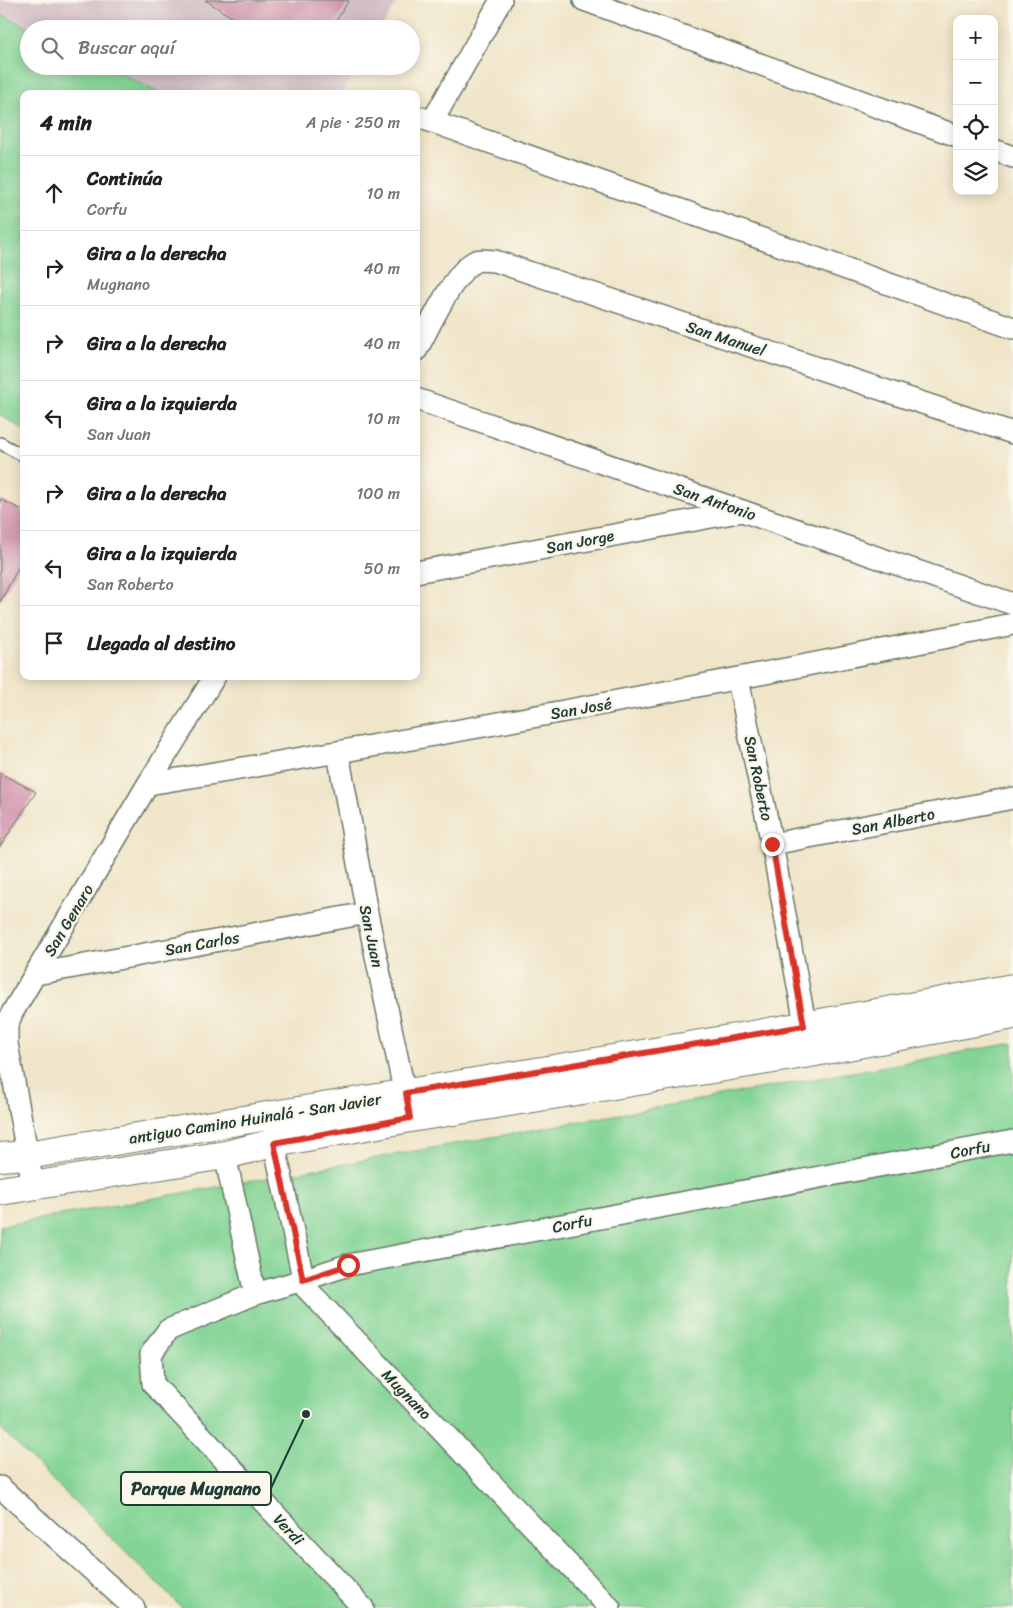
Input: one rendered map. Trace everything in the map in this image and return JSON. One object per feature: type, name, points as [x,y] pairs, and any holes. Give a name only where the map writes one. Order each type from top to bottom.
[{"type":"main road","name":"antiguo Camino Huinalá - San Javier","points":[[0,1158],[408,1105],[804,1026],[1013,988]]},
{"type":"main road","points":[[0,1191],[225,1155],[408,1105],[810,1053],[1013,1014]]},
{"type":"street","points":[[501,0],[424,119],[1013,328]]},
{"type":"street","points":[[584,0],[953,135]]},
{"type":"street","points":[[998,151],[1013,157]]},
{"type":"street","name":"San Manuel","points":[[420,344],[449,290],[465,270],[474,262],[483,260],[495,261],[1013,433]]},
{"type":"street","name":"San Antonio","points":[[420,400],[1013,604]]},
{"type":"street","name":"San Jorge","points":[[420,571],[743,511]]},
{"type":"street","name":"San José","points":[[148,784],[338,753],[738,679],[1013,624]]},
{"type":"street","name":"San Roberto","points":[[738,679],[772,844],[810,1053]]},
{"type":"street","name":"San Genaro","points":[[33,1185],[7,1044],[7,1026],[12,1013],[148,784],[213,680]]},
{"type":"street","name":"San Juan","points":[[338,753],[367,913],[408,1105]]},
{"type":"street","name":"San Alberto","points":[[772,844],[1013,798]]},
{"type":"street","name":"San Carlos","points":[[36,974],[367,913]]},
{"type":"street","name":"Corfu","points":[[151,1354],[168,1330],[255,1294],[348,1265],[1013,1141]]},
{"type":"street","name":"Mugnano","points":[[274,1143],[305,1287],[610,1608]]},
{"type":"street","points":[[225,1155],[255,1294]]},
{"type":"street","name":"Verdi","points":[[151,1354],[153,1384],[363,1608]]},
{"type":"street","points":[[0,1487],[134,1608]]},
{"type":"lane","points":[[0,443],[20,454]]},
{"type":"shaded area","points":[[0,0],[398,0],[386,20],[20,20],[20,24],[0,14]]},
{"type":"shaded area","points":[[123,75],[353,75],[344,90],[153,90]]},
{"type":"green space","points":[[0,14],[20,24],[20,75],[123,75],[153,90],[20,90],[20,428],[0,415]]},
{"type":"green space","points":[[1013,1043],[1013,1608],[182,1608],[0,1428],[0,1226]]},
{"type":"building","points":[[205,0],[349,0],[337,20],[236,20]]},
{"type":"building","points":[[0,499],[20,509],[20,564],[0,602]]},
{"type":"building","points":[[0,773],[36,792],[0,847]]},
{"type":"place","name":"Parque Mugnano","points":[[306,1414]]},
{"type":"route","points":[[348,1265],[303,1280],[274,1143],[410,1118],[406,1093],[804,1026],[772,844]]}]
